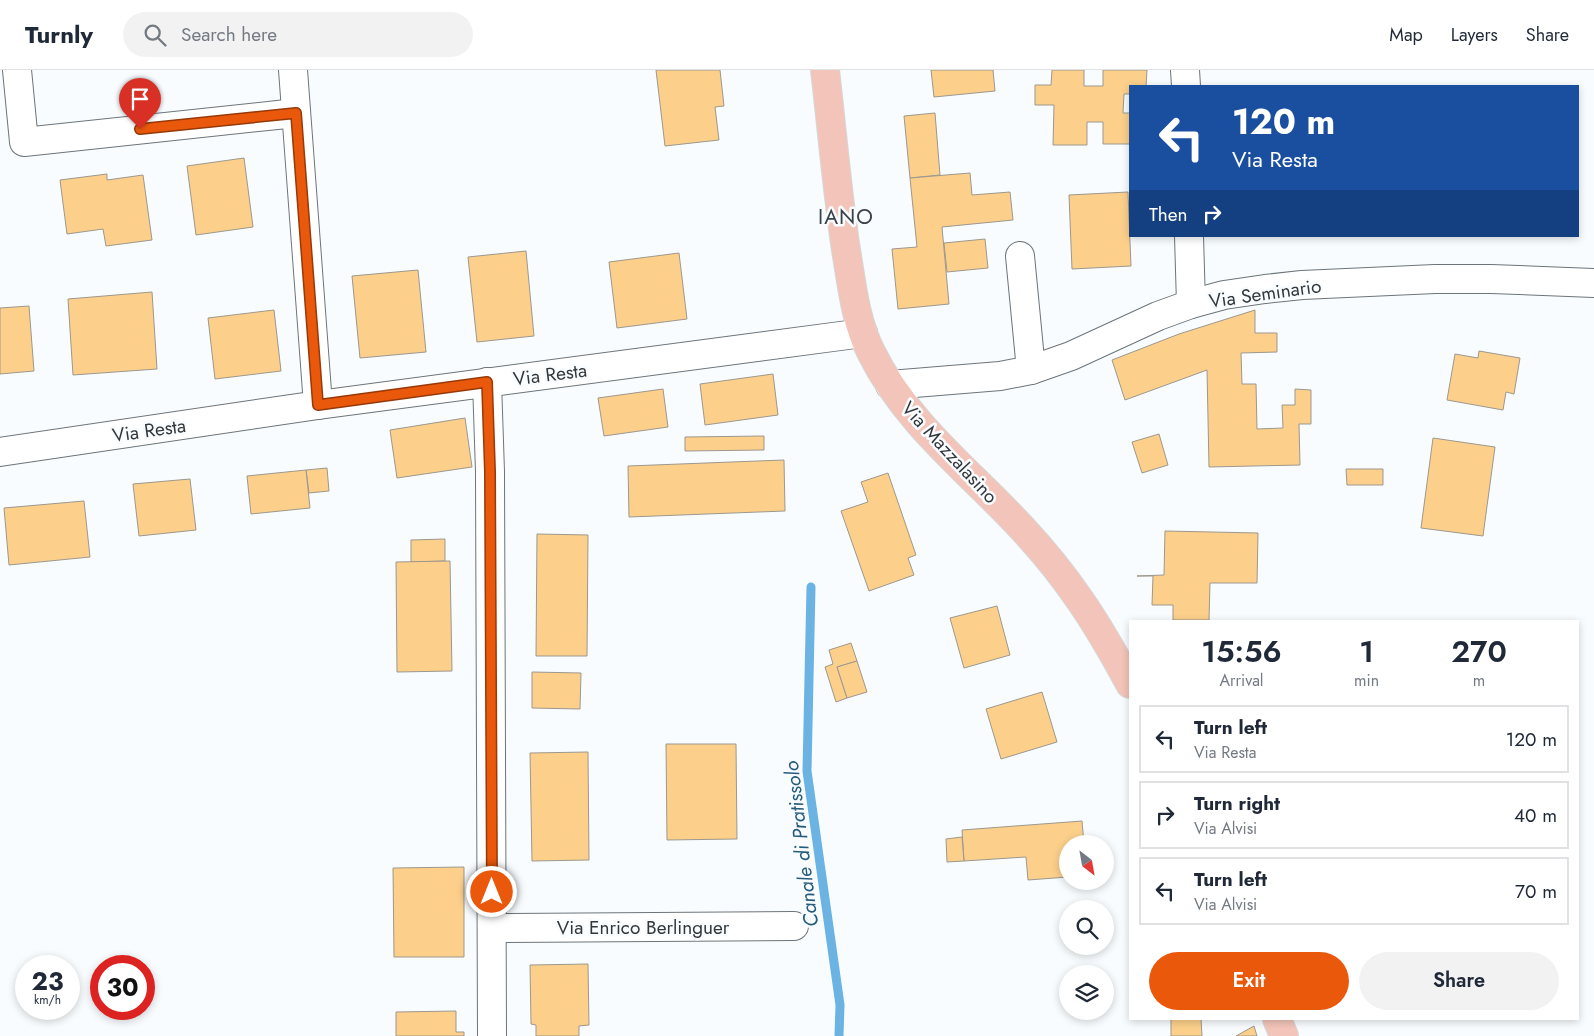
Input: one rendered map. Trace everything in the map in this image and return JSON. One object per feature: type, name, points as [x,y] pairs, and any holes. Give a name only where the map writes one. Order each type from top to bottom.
[{"type":"main road","name":"Via Mazzalasino","points":[[825,70],[843,227],[855,306],[870,351],[890,385],[918,422],[944,451],[1019,525],[1063,575],[1109,644],[1129,682]]},
{"type":"main road","points":[[1277,1020],[1284,1036]]},
{"type":"street","points":[[17,70],[24,142],[296,113]]},
{"type":"street","points":[[293,70],[318,405]]},
{"type":"street","points":[[1185,70],[1186,85]]},
{"type":"street","points":[[1189,237],[1191,304]]},
{"type":"street","points":[[1020,256],[1032,370]]},
{"type":"street","name":"Via Seminario","points":[[890,385],[1000,376],[1032,370],[1071,356],[1158,316],[1191,304],[1224,295],[1265,289],[1387,281],[1491,279],[1594,283]]},
{"type":"street","name":"Via Resta","points":[[0,452],[318,405],[863,333]]},
{"type":"street","points":[[487,382],[490,472],[492,1036]]},
{"type":"street","name":"Via Enrico Berlinguer","points":[[492,928],[794,926]]},
{"type":"building","points":[[656,70],[720,70],[724,106],[715,107],[719,140],[665,146]]},
{"type":"building","points":[[931,70],[993,70],[995,91],[934,97]]},
{"type":"building","points":[[1052,70],[1084,70],[1084,86],[1103,86],[1103,70],[1147,70],[1146,85],[1129,85],[1129,94],[1124,94],[1123,113],[1129,113],[1129,144],[1103,144],[1103,122],[1087,122],[1087,145],[1053,145],[1054,105],[1035,105],[1035,85],[1051,85]]},
{"type":"building","points":[[935,113],[940,175],[910,178],[904,116]]},
{"type":"building","points":[[244,158],[253,227],[196,235],[187,166]]},
{"type":"building","points":[[970,173],[972,195],[1010,192],[1013,220],[942,227],[949,304],[898,309],[892,249],[917,247],[910,178]]},
{"type":"building","points":[[107,174],[107,180],[143,175],[152,240],[106,246],[103,229],[67,234],[60,180]]},
{"type":"building","points":[[1128,192],[1131,266],[1072,269],[1069,195]]},
{"type":"building","points":[[985,239],[988,268],[947,272],[944,243]]},
{"type":"building","points":[[526,251],[534,336],[477,342],[468,257]]},
{"type":"building","points":[[679,253],[687,319],[617,328],[609,262]]},
{"type":"building","points":[[418,270],[426,352],[360,358],[352,276]]},
{"type":"building","points":[[152,292],[157,369],[73,375],[68,299]]},
{"type":"building","points":[[29,306],[34,371],[0,374],[0,308]]},
{"type":"building","points":[[274,310],[281,371],[215,379],[208,318]]},
{"type":"building","points":[[1255,310],[1255,333],[1277,333],[1277,352],[1241,353],[1242,384],[1256,384],[1257,429],[1283,428],[1282,405],[1295,405],[1295,389],[1311,390],[1311,424],[1299,424],[1300,465],[1209,467],[1207,370],[1125,400],[1112,360],[1179,334]]},
{"type":"building","points":[[1479,351],[1520,358],[1514,394],[1506,392],[1503,410],[1447,400],[1455,354],[1478,358]]},
{"type":"building","points":[[773,374],[778,415],[705,425],[700,384]]},
{"type":"building","points":[[663,389],[668,427],[604,436],[598,398]]},
{"type":"building","points":[[465,418],[472,467],[397,478],[390,430]]},
{"type":"building","points":[[1159,434],[1168,465],[1142,473],[1132,442]]},
{"type":"building","points":[[764,436],[764,450],[685,451],[685,437]]},
{"type":"building","points":[[1433,438],[1495,447],[1483,536],[1421,528]]},
{"type":"building","points":[[784,460],[785,511],[629,517],[628,466]]},
{"type":"building","points":[[327,468],[329,491],[309,493],[306,470]]},
{"type":"building","points":[[1346,469],[1383,469],[1383,485],[1347,485]]},
{"type":"building","points":[[306,470],[310,508],[251,514],[247,476]]},
{"type":"building","points":[[888,473],[916,555],[908,558],[914,575],[869,591],[841,511],[868,502],[861,482]]},
{"type":"building","points":[[190,479],[196,530],[139,536],[133,484]]},
{"type":"building","points":[[84,501],[90,557],[9,565],[4,508]]},
{"type":"building","points":[[1165,531],[1258,533],[1257,583],[1210,583],[1209,620],[1173,620],[1173,605],[1152,605],[1153,576],[1137,576],[1164,575]]},
{"type":"building","points":[[537,534],[588,535],[587,656],[536,656]]},
{"type":"building","points":[[445,539],[445,561],[411,562],[411,540]]},
{"type":"building","points":[[450,561],[452,671],[397,672],[396,562]]},
{"type":"building","points":[[997,606],[1010,655],[964,668],[950,618]]},
{"type":"building","points":[[851,643],[857,661],[837,667],[847,698],[836,702],[825,667],[833,664],[829,650]]},
{"type":"building","points":[[857,661],[867,692],[847,698],[837,667]]},
{"type":"building","points":[[532,672],[581,673],[580,709],[532,708]]},
{"type":"building","points":[[1042,692],[1057,742],[1001,759],[986,709]]},
{"type":"building","points":[[666,744],[736,744],[737,839],[667,840]]},
{"type":"building","points":[[588,752],[589,860],[532,861],[530,753]]},
{"type":"building","points":[[1082,821],[1083,835],[1059,835],[1059,878],[1028,880],[1026,857],[964,861],[962,830]]},
{"type":"building","points":[[962,837],[964,861],[947,862],[946,839]]},
{"type":"building","points":[[464,867],[464,957],[394,957],[393,868]]},
{"type":"building","points":[[588,964],[589,1025],[579,1026],[579,1036],[536,1036],[536,1025],[531,1024],[530,965]]},
{"type":"building","points":[[456,1011],[456,1032],[464,1032],[464,1036],[396,1036],[396,1012]]},
{"type":"building","points":[[1171,1020],[1201,1020],[1202,1036],[1171,1036]]},
{"type":"building","points":[[1254,1026],[1257,1036],[1236,1036]]},
{"type":"waterway","name":"Canale di Pratissolo","points":[[811,587],[807,771],[840,1005],[839,1036]]},
{"type":"district","name":"IANO","points":[[846,217]]},
{"type":"route","points":[[140,129],[296,113],[318,405],[487,382],[490,472],[492,892]]}]
